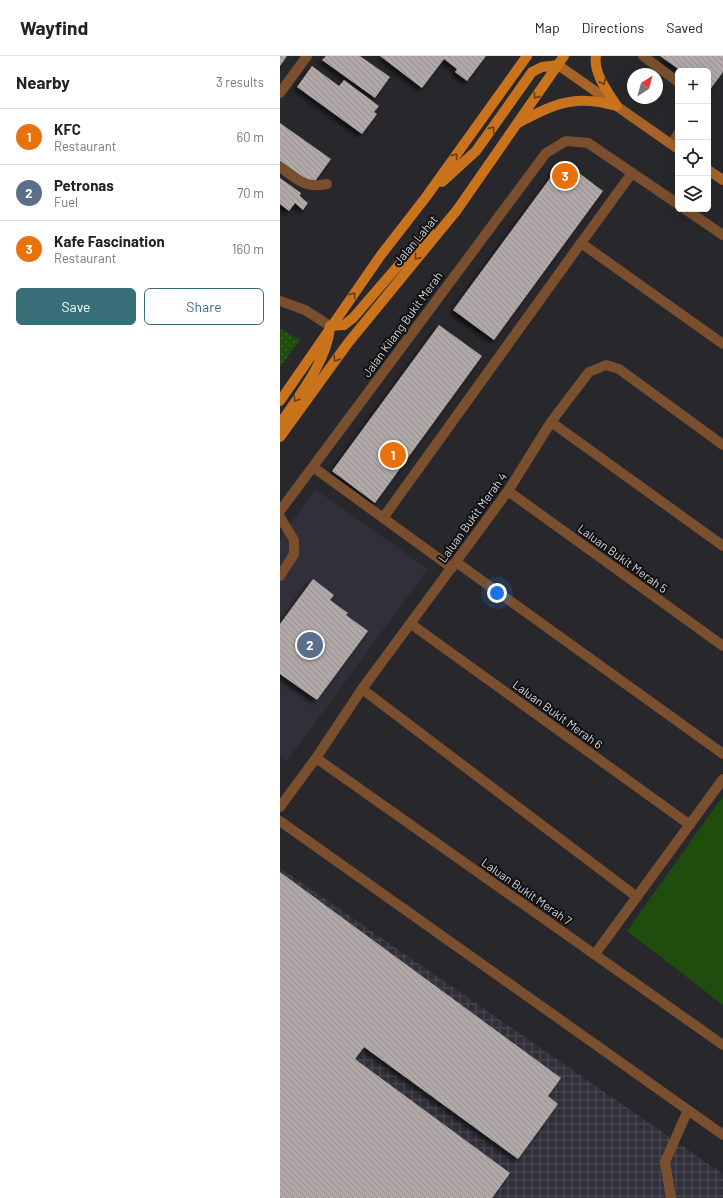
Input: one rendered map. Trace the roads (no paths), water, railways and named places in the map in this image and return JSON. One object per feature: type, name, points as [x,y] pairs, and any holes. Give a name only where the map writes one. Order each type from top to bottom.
[{"type":"main road","name":"Jalan Lahat","points":[[280,400],[330,326],[426,197],[526,56]]},
{"type":"main road","name":"Jalan Lahat","points":[[280,437],[348,343],[457,210],[516,125],[558,60],[564,56]]},
{"type":"main road","points":[[596,56],[595,61],[601,80],[617,106]]},
{"type":"main road","points":[[426,197],[476,151],[532,72],[558,60]]},
{"type":"main road","points":[[516,125],[546,108],[570,101],[590,101],[617,106]]},
{"type":"main road","points":[[280,424],[322,360],[329,340],[330,326],[344,325],[353,318],[410,252],[457,210]]},
{"type":"street","points":[[280,93],[307,56]]},
{"type":"street","points":[[642,56],[675,80]]},
{"type":"street","points":[[558,60],[617,106],[674,147]]},
{"type":"street","name":"Jalan Kilang Bukit Merah","points":[[280,512],[546,152],[566,142],[588,143],[632,173]]},
{"type":"street","points":[[280,167],[305,185],[319,186],[327,184]]},
{"type":"street","points":[[711,172],[723,180]]},
{"type":"street","points":[[383,518],[632,173],[675,202]]},
{"type":"street","points":[[689,212],[723,235]]},
{"type":"street","points":[[581,243],[723,344]]},
{"type":"street","points":[[280,301],[305,310],[330,326]]},
{"type":"street","name":"Laluan Bukit Merah 4","points":[[280,808],[316,758],[362,689],[508,491],[551,422],[588,372],[606,366],[619,369],[723,445]]},
{"type":"street","points":[[551,422],[723,546]]},
{"type":"street","points":[[313,467],[383,518],[454,565],[723,754]]},
{"type":"street","name":"Laluan Bukit Merah 5","points":[[508,491],[723,646]]},
{"type":"street","points":[[280,517],[294,540],[294,554],[280,576]]},
{"type":"street","name":"Laluan Bukit Merah 6","points":[[411,624],[690,825]]},
{"type":"street","points":[[362,689],[637,897]]},
{"type":"street","name":"Laluan Bukit Merah 7","points":[[316,758],[723,1044]]},
{"type":"street","points":[[595,954],[723,779]]},
{"type":"street","points":[[280,821],[723,1135]]},
{"type":"street","points":[[671,1198],[665,1162],[688,1110]]},
{"type":"place","name":"Kafe Fascination","points":[[565,176]]},
{"type":"place","name":"KFC","points":[[393,455]]},
{"type":"place","name":"Petronas","points":[[310,645]]}]
